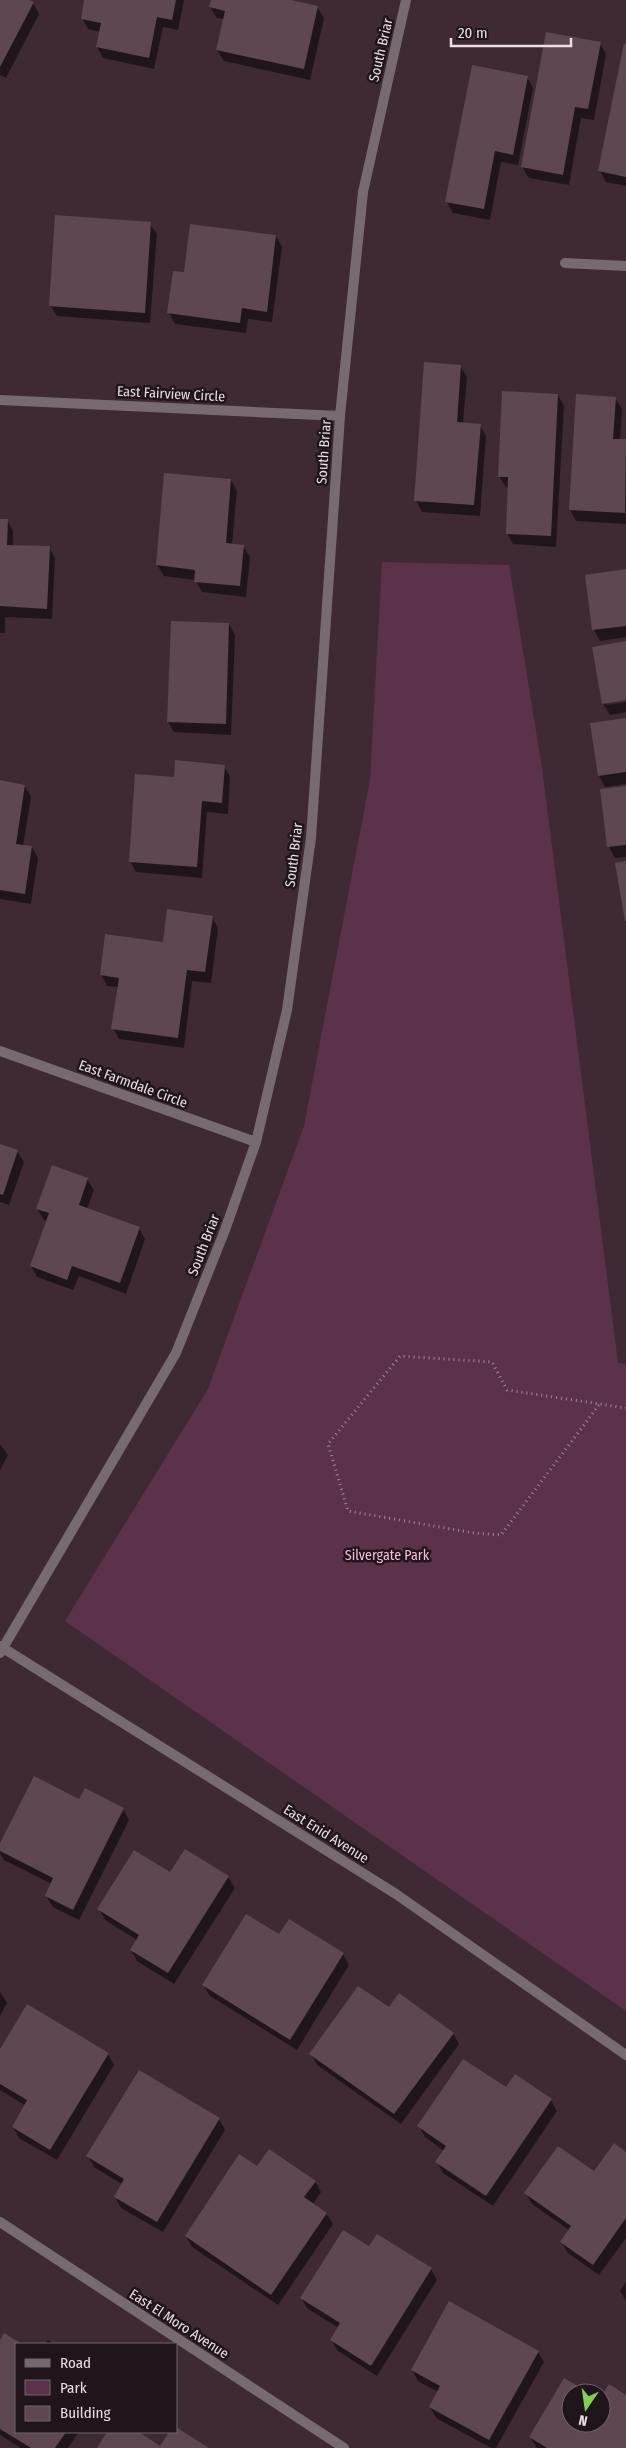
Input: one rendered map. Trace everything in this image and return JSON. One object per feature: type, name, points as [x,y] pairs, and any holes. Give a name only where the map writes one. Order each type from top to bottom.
[{"type":"street","name":"South Briar","points":[[1,1649],[176,1353],[225,1230],[256,1142],[286,1010],[311,838],[340,416],[363,192],[406,0]]},
{"type":"street","points":[[565,263],[626,266]]},
{"type":"street","name":"East Fairview Circle","points":[[0,400],[340,416]]},
{"type":"street","name":"East Farmdale Circle","points":[[0,1051],[256,1142]]},
{"type":"street","name":"East Enid Avenue","points":[[1,1649],[396,1894],[626,2055]]},
{"type":"street","name":"East El Moro Avenue","points":[[0,2222],[344,2448]]},
{"type":"path","points":[[599,1405],[501,1535],[474,1533],[348,1511],[328,1444],[400,1356],[492,1362],[507,1390],[626,1408]]},
{"type":"green space","name":"Silvergate Park","points":[[382,562],[509,565],[542,768],[618,1363],[626,1364],[626,2011],[65,1621],[208,1389],[304,1126],[370,780]]},
{"type":"building","points":[[0,0],[29,0],[34,2],[0,67]]},
{"type":"building","points":[[84,0],[176,0],[172,20],[157,17],[149,58],[96,47],[101,23],[81,19]]},
{"type":"building","points":[[211,0],[291,0],[318,6],[304,69],[216,50],[225,11],[209,7]]},
{"type":"building","points":[[546,32],[601,42],[588,109],[575,107],[563,175],[521,167]]},
{"type":"building","points":[[624,43],[626,44],[626,177],[598,171]]},
{"type":"building","points":[[472,65],[528,76],[513,155],[495,151],[484,209],[445,202]]},
{"type":"building","points":[[55,215],[151,222],[145,313],[49,306]]},
{"type":"building","points":[[190,224],[276,235],[267,312],[242,308],[240,323],[167,313],[173,271],[184,272]]},
{"type":"building","points":[[424,362],[461,365],[457,422],[481,424],[474,505],[414,501]]},
{"type":"building","points":[[502,391],[558,394],[551,536],[506,534],[508,477],[498,477]]},
{"type":"building","points":[[576,394],[616,397],[613,439],[626,439],[625,513],[569,510]]},
{"type":"building","points":[[164,473],[231,479],[226,543],[244,545],[240,586],[194,582],[195,570],[156,565]]},
{"type":"building","points":[[0,519],[8,519],[7,545],[50,546],[47,609],[0,606]]},
{"type":"building","points":[[626,569],[626,626],[592,630],[585,575]]},
{"type":"building","points":[[171,621],[229,623],[226,724],[167,722]]},
{"type":"building","points":[[626,641],[626,700],[602,704],[592,647]]},
{"type":"building","points":[[626,718],[626,772],[598,776],[590,723]]},
{"type":"building","points":[[175,760],[225,765],[222,803],[202,801],[197,867],[129,862],[135,774],[174,777]]},
{"type":"building","points":[[0,780],[25,785],[16,844],[32,846],[25,894],[0,890]]},
{"type":"building","points":[[626,786],[626,845],[607,847],[600,789]]},
{"type":"building","points":[[626,861],[626,921],[625,921],[615,863]]},
{"type":"building","points":[[167,909],[213,916],[205,972],[187,970],[178,1038],[111,1029],[119,978],[100,975],[105,934],[163,942]]},
{"type":"building","points":[[0,1144],[18,1150],[3,1195],[0,1194]]},
{"type":"building","points":[[52,1165],[88,1178],[79,1205],[140,1227],[120,1283],[72,1266],[67,1280],[30,1266],[49,1213],[36,1209]]},
{"type":"building","points":[[34,1776],[79,1799],[85,1788],[124,1808],[73,1910],[45,1896],[53,1878],[0,1851],[0,1843]]},
{"type":"building","points":[[185,1849],[229,1876],[168,1973],[130,1950],[139,1935],[97,1909],[134,1850],[170,1872]]},
{"type":"building","points":[[246,1914],[279,1934],[289,1919],[344,1953],[290,2040],[202,1985]]},
{"type":"building","points":[[358,1986],[389,2007],[399,1993],[454,2033],[394,2114],[309,2054]]},
{"type":"building","points":[[27,2004],[109,2053],[50,2150],[12,2127],[27,2100],[0,2084],[0,2049]]},
{"type":"building","points":[[463,2059],[506,2087],[515,2074],[552,2099],[486,2196],[435,2162],[446,2146],[417,2126]]},
{"type":"building","points":[[139,2070],[220,2118],[157,2222],[114,2197],[124,2179],[86,2156]]},
{"type":"building","points":[[614,2143],[626,2152],[626,2218],[593,2265],[560,2242],[571,2226],[524,2193],[558,2146],[594,2171]]},
{"type":"building","points":[[269,2149],[316,2181],[304,2197],[327,2213],[271,2295],[185,2236],[239,2154],[257,2166]]},
{"type":"building","points":[[343,2230],[369,2246],[377,2234],[432,2268],[371,2366],[330,2340],[340,2323],[300,2298]]},
{"type":"building","points":[[449,2301],[539,2351],[489,2440],[429,2407],[440,2386],[411,2370]]},
{"type":"building","points":[[4,2333],[20,2343],[15,2343],[15,2433],[65,2433],[55,2448],[31,2448],[0,2429],[0,2340]]},
{"type":"building","points":[[564,2378],[573,2383],[561,2383]]},
{"type":"building","points":[[561,2383],[561,2433],[611,2433],[611,2385],[626,2395],[626,2448],[547,2448],[529,2437]]},
{"type":"building","points":[[178,2428],[209,2448],[97,2448],[106,2433],[140,2433],[160,2446],[168,2433],[178,2433]]}]
